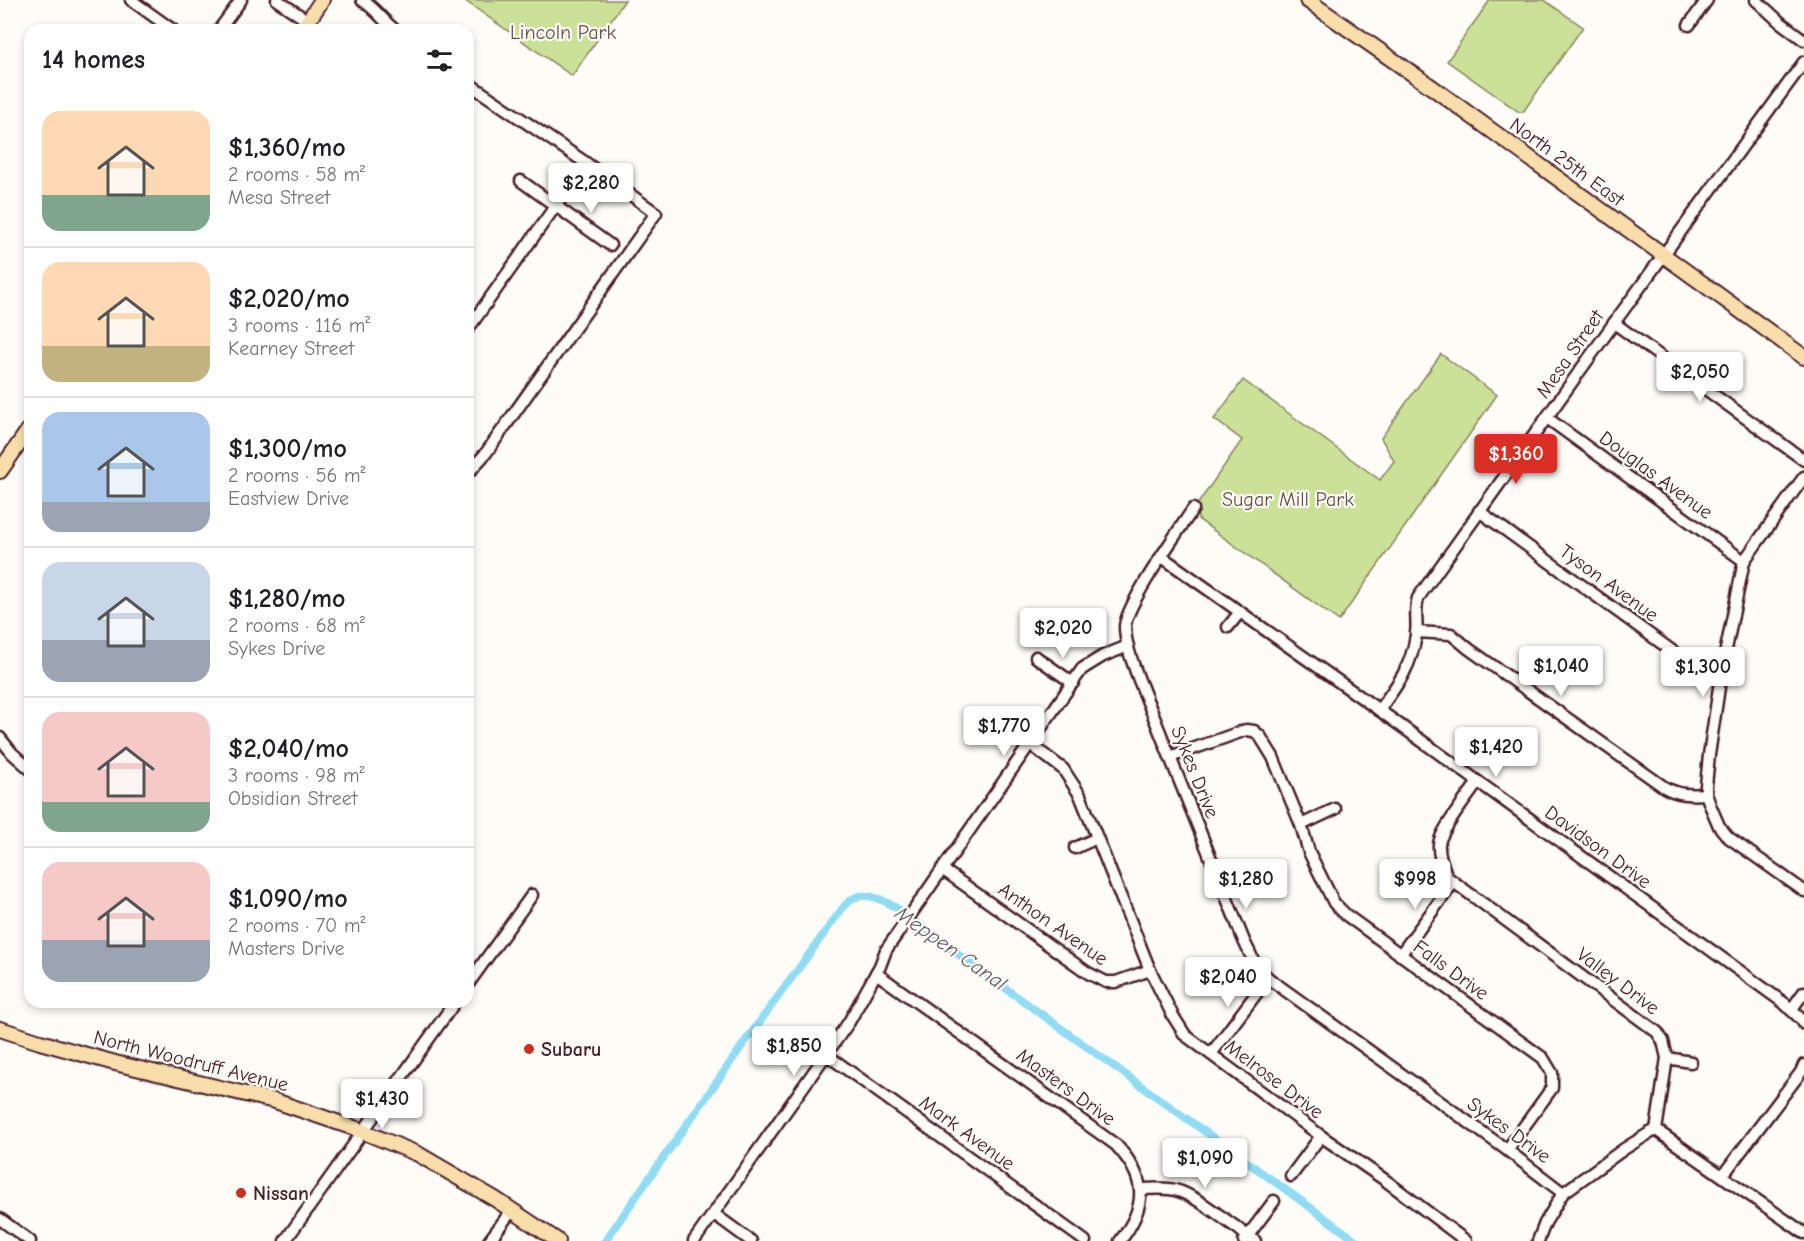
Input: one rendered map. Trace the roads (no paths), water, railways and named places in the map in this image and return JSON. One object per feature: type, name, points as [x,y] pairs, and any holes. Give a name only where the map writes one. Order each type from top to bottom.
[{"type":"main road","points":[[306,24],[322,0]]},
{"type":"main road","name":"North 25th East","points":[[1307,0],[1433,88],[1804,357]]},
{"type":"main road","points":[[0,471],[24,437]]},
{"type":"main road","name":"North Woodruff Avenue","points":[[0,1029],[115,1063],[275,1101],[363,1131],[418,1154],[512,1210],[558,1241]]},
{"type":"street","points":[[131,0],[165,24]]},
{"type":"street","points":[[223,24],[241,0]]},
{"type":"street","points":[[278,0],[304,24]]},
{"type":"street","points":[[362,0],[369,4],[387,24]]},
{"type":"street","points":[[1689,25],[1707,0]]},
{"type":"street","points":[[1756,0],[1804,40]]},
{"type":"street","name":"Mesa Street","points":[[1379,710],[1404,676],[1412,657],[1416,632],[1415,608],[1418,598],[1662,255],[1804,62]]},
{"type":"street","points":[[474,87],[656,213],[486,453],[474,466]]},
{"type":"street","points":[[474,321],[586,163]]},
{"type":"street","points":[[521,181],[610,245]]},
{"type":"street","points":[[1614,322],[1804,460]]},
{"type":"street","name":"Douglas Avenue","points":[[1547,418],[1743,561]]},
{"type":"street","points":[[1804,477],[1743,561],[1708,755],[1706,794],[1719,826],[1728,837],[1804,891]]},
{"type":"street","name":"Sykes Drive","points":[[1193,509],[1137,596],[1125,626],[1128,646],[1139,680],[1255,964],[1268,978],[1563,1193]]},
{"type":"street","name":"Tyson Avenue","points":[[1479,512],[1692,666],[1708,673],[1721,674]]},
{"type":"street","name":"Davidson Drive","points":[[1162,557],[1478,782],[1791,1010],[1804,1024]]},
{"type":"street","points":[[1228,627],[1240,612]]},
{"type":"street","points":[[1416,632],[1451,634],[1664,788],[1675,793],[1689,795],[1706,794]]},
{"type":"street","points":[[694,1241],[827,1055],[849,1022],[886,950],[1082,669],[1103,656],[1128,646]]},
{"type":"street","points":[[1036,657],[1073,683]]},
{"type":"street","name":"Falls Drive","points":[[1170,757],[1246,730],[1260,735],[1273,757],[1310,852],[1334,903],[1346,915],[1543,1058],[1552,1073],[1552,1088],[1507,1150]]},
{"type":"street","points":[[0,738],[24,764]]},
{"type":"street","name":"Melrose Drive","points":[[1030,744],[1063,769],[1080,795],[1150,970],[1185,1035],[1466,1241]]},
{"type":"street","points":[[1400,955],[1453,883],[1447,877],[1441,861],[1439,842],[1478,782]]},
{"type":"street","points":[[1301,825],[1335,809]]},
{"type":"street","points":[[1076,849],[1097,838]]},
{"type":"street","name":"Anthon Avenue","points":[[942,869],[1088,973],[1106,982],[1116,982],[1150,970]]},
{"type":"street","name":"Valley Drive","points":[[1453,883],[1511,923],[1657,1032],[1663,1041],[1667,1058]]},
{"type":"street","points":[[474,976],[532,895]]},
{"type":"street","name":"Masters Drive","points":[[876,972],[1116,1145],[1136,1170],[1140,1189]]},
{"type":"street","points":[[1211,1054],[1268,978]]},
{"type":"street","points":[[1791,1010],[1804,992]]},
{"type":"street","points":[[285,1241],[446,1008]]},
{"type":"street","name":"Mark Avenue","points":[[827,1055],[1085,1241]]},
{"type":"street","points":[[1656,1130],[1667,1058],[1691,1062]]},
{"type":"street","points":[[1723,1175],[1804,1065]]},
{"type":"street","points":[[1656,1130],[1804,1233]]},
{"type":"street","points":[[1538,1241],[1545,1223],[1563,1193],[1624,1149],[1656,1130]]},
{"type":"street","points":[[1291,1176],[1320,1136]]},
{"type":"street","points":[[1120,1241],[1140,1205],[1140,1189],[1179,1191],[1230,1223],[1249,1240],[1274,1201]]},
{"type":"street","points":[[489,1241],[512,1210]]},
{"type":"street","points":[[714,1214],[751,1241]]},
{"type":"street","points":[[0,1219],[30,1241]]},
{"type":"waterway","name":"Meppen Canal","points":[[605,1241],[842,909],[854,898],[866,896],[887,902],[908,916],[1357,1241]]},
{"type":"place","name":"Subaru","points":[[529,1049]]},
{"type":"place","name":"Nissan","points":[[241,1193]]},
{"type":"park label","name":"Lincoln Park","points":[[563,32]]},
{"type":"park label","name":"Sugar Mill Park","points":[[1288,499]]}]
